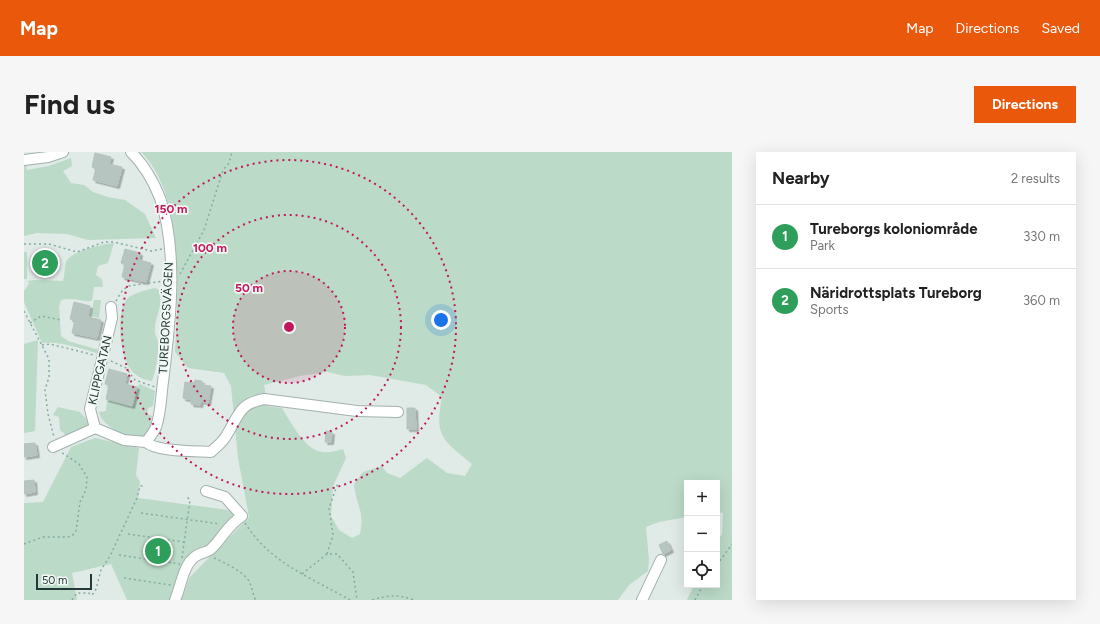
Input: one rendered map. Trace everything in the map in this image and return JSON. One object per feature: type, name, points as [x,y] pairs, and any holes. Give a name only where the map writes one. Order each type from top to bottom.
[{"type":"street","points":[[24,160],[48,157],[63,152]]},
{"type":"street","name":"TUREBORGSVÄGEN","points":[[131,152],[147,170],[160,198],[168,234],[168,346],[156,427],[146,442]]},
{"type":"street","name":"KLIPPGATAN","points":[[95,428],[90,409],[112,318],[113,306]]},
{"type":"street","points":[[53,447],[95,428],[124,440],[146,442],[150,446],[159,448],[211,452],[226,437],[242,408],[251,401],[272,399],[357,411],[398,412]]},
{"type":"street","points":[[175,600],[186,569],[191,560],[196,555],[212,549],[230,525],[242,516],[225,497],[206,491]]},
{"type":"street","points":[[642,600],[661,560]]},
{"type":"path","points":[[113,306],[122,291],[128,286],[164,281],[167,284],[178,277],[204,230],[223,170],[229,163],[232,152]]},
{"type":"path","points":[[24,244],[49,244],[77,252],[104,242],[114,242],[151,251],[163,247],[163,254]]},
{"type":"path","points":[[24,310],[49,359],[49,377],[45,390],[48,414],[54,436],[53,447],[70,460],[79,464],[87,477],[86,490],[80,502],[76,531],[72,536],[43,537],[24,544]]},
{"type":"path","points":[[30,323],[41,316],[61,320]]},
{"type":"path","points":[[42,345],[50,344],[103,358],[126,368],[130,375],[139,382],[157,388],[157,386]]},
{"type":"path","points":[[327,554],[333,535],[329,508],[338,483]]},
{"type":"path","points":[[72,600],[77,593],[93,594],[96,589],[100,570],[110,556],[137,498],[138,488],[140,486],[144,486]]},
{"type":"path","points":[[181,569],[190,500],[187,497]]},
{"type":"path","points":[[141,513],[224,525]]},
{"type":"path","points":[[242,516],[255,538],[266,550],[302,574],[350,600]]},
{"type":"path","points":[[128,534],[184,542]]},
{"type":"path","points":[[720,561],[732,544]]},
{"type":"path","points":[[302,574],[314,562],[327,554],[337,554],[353,572],[357,600]]},
{"type":"path","points":[[119,555],[182,564]]},
{"type":"path","points":[[213,558],[225,563],[243,576],[250,583],[255,599],[257,600]]},
{"type":"path","points":[[124,578],[173,585],[171,590]]},
{"type":"path","points":[[695,600],[701,588]]},
{"type":"path","points":[[372,600],[384,596],[402,595],[414,600]]},
{"type":"green space","points":[[141,152],[732,152],[732,600],[687,600],[693,588],[720,588],[720,537],[722,534],[723,513],[720,512],[720,480],[684,480],[684,518],[659,522],[646,527],[649,560],[648,571],[629,585],[618,600],[181,600],[190,577],[249,517],[238,458],[231,386],[224,373],[188,368],[175,352],[177,303],[176,247],[172,219],[165,193],[155,171]],"holes":[[[327,372],[345,376],[370,375],[426,385],[442,397],[439,421],[443,436],[454,449],[472,464],[465,476],[447,473],[427,458],[400,478],[387,473],[382,466],[363,472],[354,484],[361,514],[360,534],[352,538],[339,530],[331,516],[333,486],[346,458],[343,449],[331,452],[321,452],[313,449],[298,433],[282,408],[268,406],[264,385],[300,376]]]},
{"type":"green space","points":[[71,158],[72,166],[63,171],[71,183],[84,185],[93,192],[108,197],[125,200],[145,214],[156,238],[88,240],[67,234],[37,233],[24,236],[24,164],[26,164],[27,170],[49,166]]},
{"type":"green space","points":[[114,243],[108,263],[98,266],[96,275],[102,279],[103,287],[94,287],[92,301],[65,299],[61,300],[59,307],[61,336],[68,341],[99,350],[99,354],[63,344],[42,343],[24,302],[24,291],[29,284],[28,281],[63,281],[65,264],[69,258],[80,251]]},
{"type":"green space","points":[[24,252],[27,252],[27,279],[24,279]]},
{"type":"green space","points":[[32,255],[58,255],[58,271],[32,270]]},
{"type":"green space","points":[[155,288],[159,290],[160,307],[155,326],[155,333],[158,341],[158,356],[152,381],[138,376],[127,364],[120,335],[120,324],[123,306],[127,299],[136,293]]},
{"type":"green space","points":[[94,300],[101,300],[99,318],[91,316]]},
{"type":"green space","points":[[38,340],[35,431],[24,433],[24,344]]},
{"type":"green space","points":[[140,384],[155,391],[153,406],[148,408],[147,414],[152,416],[151,426],[149,431],[144,436],[138,437],[121,434],[106,424],[101,418],[99,412],[106,411],[107,399],[132,406],[137,387]]},
{"type":"green space","points":[[58,407],[80,412],[88,421],[88,427],[67,436],[60,430],[59,417],[53,415]]},
{"type":"green space","points":[[95,438],[139,448],[136,475],[140,482],[138,498],[236,511],[211,546],[188,555],[170,600],[127,600],[111,564],[72,573],[77,600],[24,600],[24,503],[43,502],[71,447]]},
{"type":"building","points":[[95,153],[111,157],[109,164],[122,167],[117,186],[93,180],[96,168],[92,167]]},
{"type":"building","points":[[125,249],[140,253],[139,260],[151,263],[146,282],[122,277],[125,264],[121,263]]},
{"type":"building","points":[[74,302],[90,306],[88,317],[101,320],[97,338],[72,333],[75,320],[70,319]]},
{"type":"building","points":[[109,369],[127,374],[125,384],[137,387],[132,406],[106,399],[109,385],[105,384]]},
{"type":"building","points":[[195,380],[202,381],[202,385],[211,386],[208,403],[201,401],[200,405],[191,404],[192,400],[183,398],[185,382],[194,383]]},
{"type":"building","points":[[407,408],[415,408],[416,429],[407,429]]},
{"type":"building","points":[[326,431],[332,432],[331,442],[325,442]]},
{"type":"building","points":[[35,443],[37,455],[24,457],[24,444]]},
{"type":"building","points":[[34,480],[35,492],[24,494],[24,481]]},
{"type":"building","points":[[667,541],[671,550],[663,554],[659,545]]},
{"type":"place","name":"Näridrottsplats Tureborg","points":[[45,263]]},
{"type":"place","name":"Tureborgs koloniområde","points":[[158,551]]}]
